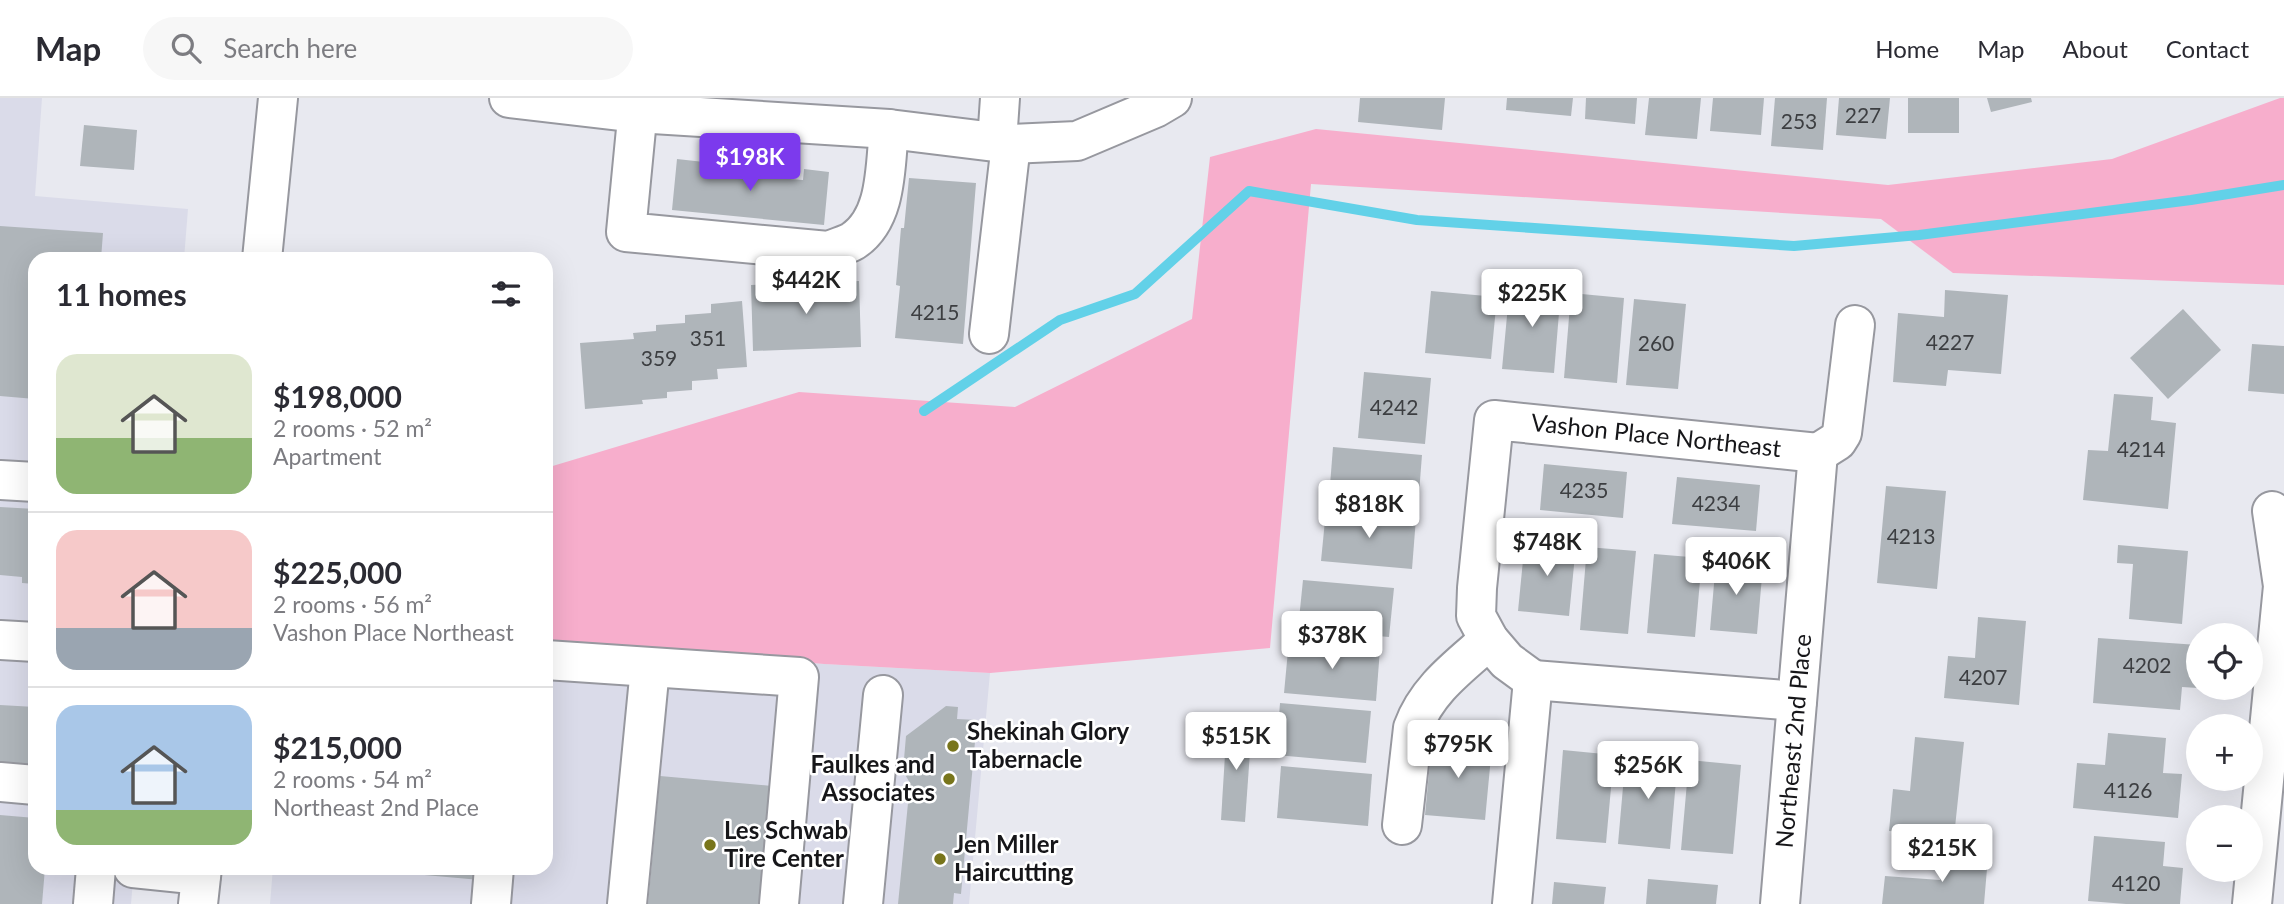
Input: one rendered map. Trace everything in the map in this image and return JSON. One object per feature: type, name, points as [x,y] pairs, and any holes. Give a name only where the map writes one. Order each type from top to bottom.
[{"type":"street","points":[[263,252],[278,98]]},
{"type":"street","points":[[509,98],[638,106],[842,112],[889,129],[1004,143],[1077,141],[1159,101]]},
{"type":"street","points":[[989,334],[1004,143],[1000,98]]},
{"type":"street","points":[[638,106],[626,232],[828,251],[853,241],[867,229],[877,210],[889,129]]},
{"type":"street","points":[[1818,453],[1837,441],[1842,433],[1855,325]]},
{"type":"street","name":"Vashon Place Northeast","points":[[1489,640],[1476,616],[1476,606],[1494,420],[1818,453]]},
{"type":"street","name":"Northeast 2nd Place","points":[[1780,904],[1818,453]]},
{"type":"street","points":[[0,461],[28,463]]},
{"type":"street","points":[[0,480],[28,482]]},
{"type":"street","points":[[2252,904],[2283,586],[2272,511]]},
{"type":"street","points":[[0,639],[28,641]]},
{"type":"street","points":[[1402,825],[1413,728],[1418,714],[1432,692],[1489,640],[1507,661],[1533,680],[1797,701]]},
{"type":"street","points":[[553,661],[799,677],[779,904]]},
{"type":"street","points":[[628,904],[650,668]]},
{"type":"street","points":[[1512,904],[1533,680]]},
{"type":"street","points":[[863,904],[883,695]]},
{"type":"street","points":[[0,782],[28,784]]},
{"type":"street","points":[[93,904],[95,875]]},
{"type":"street","points":[[166,875],[200,882]]},
{"type":"street","points":[[491,904],[493,875]]},
{"type":"street","points":[[507,904],[509,875]]},
{"type":"shaded area","points":[[0,98],[42,98],[35,196],[188,209],[185,252],[28,252],[28,875],[133,875],[131,904],[0,904]]},
{"type":"shaded area","points":[[2284,98],[2284,285],[1953,273],[1881,219],[1311,184],[1270,648],[990,673],[824,664],[553,642],[553,466],[799,392],[1015,407],[1192,319],[1210,157],[1316,129],[1888,185],[2112,159]]},
{"type":"shaded area","points":[[553,642],[824,664],[990,673],[969,904],[270,904],[272,875],[553,875]]},
{"type":"building","points":[[1360,98],[1445,98],[1442,130],[1358,122]]},
{"type":"building","points":[[1507,98],[1573,98],[1571,116],[1506,110]]},
{"type":"building","points":[[1586,98],[1637,98],[1635,124],[1585,119]]},
{"type":"building","points":[[1649,98],[1701,98],[1697,139],[1645,135]]},
{"type":"building","points":[[1713,98],[1764,98],[1761,135],[1710,131]]},
{"type":"building","points":[[1775,98],[1827,98],[1823,150],[1771,146]]},
{"type":"building","points":[[1839,98],[1890,98],[1886,139],[1836,135]]},
{"type":"building","points":[[1908,98],[1959,98],[1959,133],[1908,133]]},
{"type":"building","points":[[1987,98],[2031,98],[2032,102],[1991,112]]},
{"type":"building","points":[[84,125],[137,130],[134,170],[80,166]]},
{"type":"building","points":[[677,159],[704,162],[702,170],[715,172],[716,163],[739,166],[738,174],[751,175],[752,167],[778,170],[777,178],[803,180],[804,169],[829,172],[824,225],[672,210]]},
{"type":"building","points":[[909,178],[976,183],[963,344],[895,338],[900,286],[896,285]]},
{"type":"building","points":[[0,226],[103,233],[102,252],[28,252],[28,398],[0,396]]},
{"type":"building","points":[[859,281],[861,347],[753,351],[751,285]]},
{"type":"building","points":[[1510,284],[1561,289],[1554,373],[1502,369]]},
{"type":"building","points":[[1945,290],[2008,295],[2001,374],[1948,370],[1946,386],[1893,382],[1898,313],[1944,317]]},
{"type":"building","points":[[1431,291],[1497,297],[1491,359],[1425,353]]},
{"type":"building","points":[[1571,293],[1624,298],[1617,383],[1564,378]]},
{"type":"building","points":[[1634,299],[1686,304],[1678,389],[1626,385]]},
{"type":"building","points":[[742,301],[747,367],[717,369],[718,379],[692,381],[692,390],[667,392],[667,398],[642,400],[643,404],[585,409],[580,343],[634,339],[633,333],[656,331],[656,325],[685,323],[685,315],[711,313],[711,304]]},
{"type":"building","points":[[2183,309],[2221,350],[2168,399],[2130,358]]},
{"type":"building","points":[[2252,344],[2284,346],[2284,394],[2248,391]]},
{"type":"building","points":[[1364,372],[1431,378],[1425,444],[1358,438]]},
{"type":"building","points":[[2114,394],[2153,397],[2151,420],[2176,423],[2168,509],[2083,500],[2088,450],[2108,451]]},
{"type":"building","points":[[1333,447],[1422,455],[1418,506],[1329,498]]},
{"type":"building","points":[[1544,464],[1627,472],[1623,518],[1540,510]]},
{"type":"building","points":[[1677,477],[1760,485],[1756,531],[1672,524]]},
{"type":"building","points":[[1886,486],[1946,491],[1937,589],[1877,583]]},
{"type":"building","points":[[0,507],[28,509],[28,583],[22,583],[22,577],[0,575]]},
{"type":"building","points":[[1326,510],[1416,518],[1412,569],[1321,561]]},
{"type":"building","points":[[1525,540],[1576,545],[1569,616],[1518,611]]},
{"type":"building","points":[[2118,545],[2188,551],[2182,624],[2129,619],[2133,564],[2117,563]]},
{"type":"building","points":[[1587,547],[1636,551],[1628,634],[1580,630]]},
{"type":"building","points":[[1654,554],[1702,558],[1695,637],[1647,633]]},
{"type":"building","points":[[1716,561],[1763,565],[1757,634],[1710,630]]},
{"type":"building","points":[[1303,580],[1394,588],[1389,637],[1298,629]]},
{"type":"building","points":[[1978,617],[2026,621],[2019,705],[1944,698],[1948,656],[1975,658]]},
{"type":"building","points":[[2098,638],[2186,644],[2186,687],[2182,687],[2180,710],[2093,703]]},
{"type":"building","points":[[1289,640],[1380,649],[1376,701],[1284,693]]},
{"type":"building","points":[[1280,703],[1371,711],[1366,763],[1276,755]]},
{"type":"building","points":[[0,705],[28,707],[28,768],[0,767]]},
{"type":"building","points":[[946,706],[958,707],[957,719],[977,720],[961,894],[954,893],[953,904],[898,904],[910,783],[903,771],[906,736]]},
{"type":"building","points":[[1227,722],[1252,724],[1245,822],[1221,820]]},
{"type":"building","points":[[2108,733],[2166,738],[2163,773],[2182,774],[2178,818],[2073,808],[2077,763],[2105,765]]},
{"type":"building","points":[[1915,737],[1964,742],[1954,837],[1889,831],[1893,789],[1910,791]]},
{"type":"building","points":[[1432,741],[1492,746],[1485,820],[1425,815]]},
{"type":"building","points":[[1563,750],[1614,755],[1606,843],[1556,839]]},
{"type":"building","points":[[1626,753],[1678,758],[1670,849],[1618,844]]},
{"type":"building","points":[[1689,760],[1741,765],[1733,854],[1681,850]]},
{"type":"building","points":[[1281,766],[1372,774],[1368,826],[1277,818]]},
{"type":"building","name":"Les Schwab Tire Center","points":[[660,776],[772,786],[762,904],[648,904]]},
{"type":"building","points":[[0,815],[28,817],[28,875],[44,875],[42,904],[0,904]]},
{"type":"building","points":[[2094,836],[2165,842],[2163,866],[2183,868],[2180,904],[2088,901]]},
{"type":"building","points":[[1942,853],[1988,857],[1984,904],[1882,904],[1885,876],[1940,880]]},
{"type":"building","points":[[424,875],[480,875],[480,880]]},
{"type":"building","points":[[1648,879],[1718,885],[1716,904],[1646,904]]},
{"type":"building","points":[[1554,882],[1606,887],[1604,904],[1552,904]]},
{"type":"waterway","points":[[924,411],[1060,320],[1135,294],[1249,191],[1417,220],[1794,246],[1919,235],[2191,200],[2284,185]]},
{"type":"place","name":"Shekinah Glory Tabernacle","points":[[953,746]]},
{"type":"place","name":"Faulkes and Associates","points":[[949,779]]},
{"type":"place","name":"Les Schwab Tire Center","points":[[710,845]]},
{"type":"place","name":"Jen Miller Haircutting","points":[[940,859]]}]
